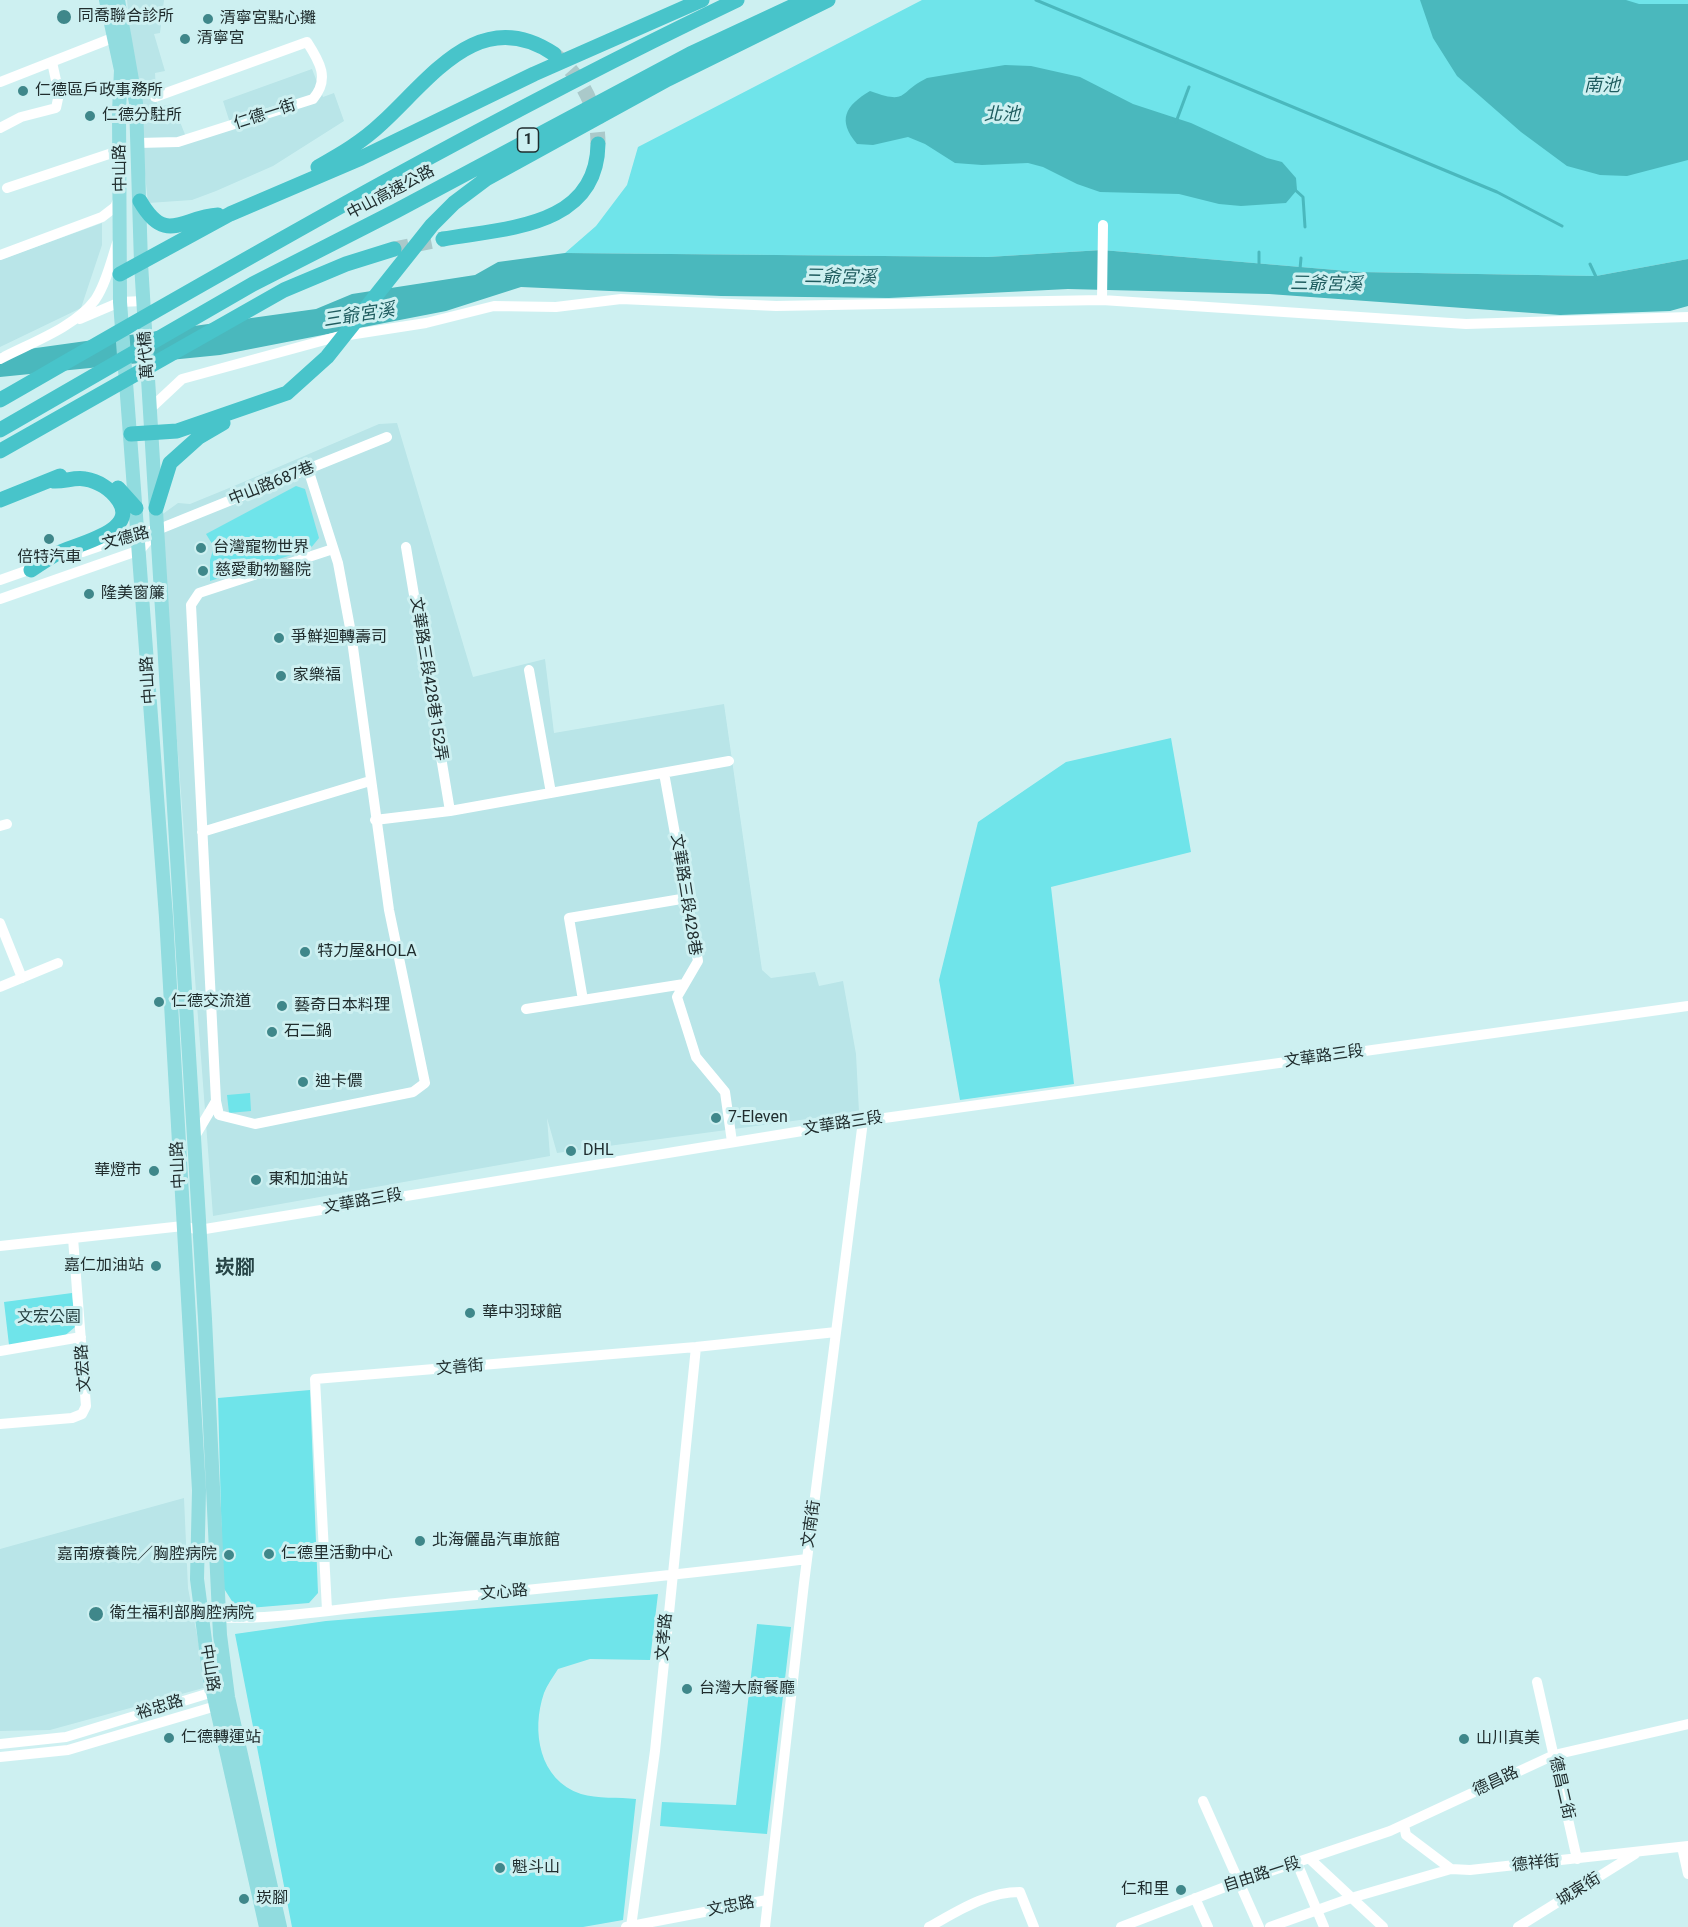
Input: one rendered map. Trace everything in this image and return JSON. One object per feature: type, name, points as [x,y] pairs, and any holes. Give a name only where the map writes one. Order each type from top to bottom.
[{"type":"highway","points":[[120,274],[230,214],[361,158],[534,74],[702,0]]},
{"type":"highway","name":"中山高速公路","points":[[0,400],[240,264],[539,100],[736,0]]},
{"type":"highway","name":"中山高速公路","points":[[0,430],[253,284],[396,211],[690,54],[806,0]]},
{"type":"highway","points":[[156,508],[167,467],[181,452],[212,428],[287,393],[327,357],[446,210],[496,172],[668,80],[828,0]]},
{"type":"highway","points":[[267,198],[361,141],[442,66],[466,47],[488,39],[508,37],[535,43],[554,54]]},
{"type":"highway","points":[[443,239],[530,224],[559,212],[577,198],[589,181],[597,160],[598,144]]},
{"type":"highway","points":[[140,201],[152,219],[168,226],[182,226],[208,216],[230,214]]},
{"type":"highway","points":[[0,451],[263,301],[314,276],[394,249]]},
{"type":"highway","points":[[131,434],[177,431],[287,393]]},
{"type":"highway","points":[[0,500],[72,472],[100,476],[116,486],[136,508]]},
{"type":"highway","points":[[31,570],[59,553],[111,532],[122,514],[121,506],[114,494],[97,483],[82,478],[53,481]]},
{"type":"main road","name":"中山路","points":[[106,0],[121,70],[120,302]]},
{"type":"main road","name":"中山路","points":[[118,0],[136,103],[143,306]]},
{"type":"main road","name":"萬代橋","points":[[120,302],[128,398]]},
{"type":"main road","name":"萬代橋","points":[[143,306],[151,408]]},
{"type":"main road","name":"中山路","points":[[128,398],[166,917],[198,1490],[197,1579],[214,1699],[266,1927]]},
{"type":"main road","name":"中山路","points":[[151,408],[199,1230],[219,1618],[228,1697],[280,1927]]},
{"type":"street","points":[[0,82],[115,37]]},
{"type":"street","name":"仁德一街","points":[[138,143],[178,142],[313,99],[320,90],[324,77],[316,56],[307,42],[155,97]]},
{"type":"street","points":[[0,128],[21,117],[56,108],[59,94],[51,62]]},
{"type":"street","points":[[7,188],[121,150]]},
{"type":"street","points":[[0,255],[102,217],[115,207],[122,194]]},
{"type":"street","points":[[1102,225],[1104,238],[1102,296]]},
{"type":"street","points":[[0,359],[81,314],[97,297],[120,231]]},
{"type":"street","points":[[151,408],[182,379],[336,337],[426,323],[494,306],[556,308],[621,299],[776,306],[1102,296],[1466,324],[1688,317]]},
{"type":"street","points":[[58,328],[120,302],[143,306]]},
{"type":"street","name":"中山路687巷","points":[[157,530],[387,437]]},
{"type":"street","points":[[308,469],[333,549],[351,633],[389,910],[424,1083],[413,1092],[255,1124],[219,1115],[216,1101],[190,605],[199,593],[333,549]]},
{"type":"street","name":"文德路","points":[[0,580],[138,533],[157,530]]},
{"type":"street","name":"文德路","points":[[0,599],[140,550],[157,530]]},
{"type":"street","name":"文華路三段428巷152弄","points":[[406,547],[450,811]]},
{"type":"street","points":[[529,670],[551,793]]},
{"type":"street","points":[[375,820],[450,811],[729,761]]},
{"type":"street","name":"文華路三段428巷","points":[[664,773],[698,961],[677,997],[696,1057],[725,1092],[732,1142]]},
{"type":"street","points":[[202,832],[370,781]]},
{"type":"street","points":[[583,1000],[569,918],[687,898]]},
{"type":"street","points":[[0,923],[22,978]]},
{"type":"street","points":[[0,987],[58,963]]},
{"type":"street","points":[[526,1009],[684,984]]},
{"type":"street","name":"文華路三段","points":[[0,1246],[183,1226],[199,1230],[863,1121],[1688,1006]]},
{"type":"street","points":[[193,1140],[216,1101]]},
{"type":"street","name":"文南街","points":[[765,1927],[807,1559],[863,1121]]},
{"type":"street","name":"文宏路","points":[[0,1424],[58,1421],[82,1414],[86,1406],[73,1238]]},
{"type":"street","name":"文善街","points":[[327,1610],[315,1379],[696,1347],[836,1332]]},
{"type":"street","points":[[0,1351],[81,1336]]},
{"type":"street","name":"文孝路","points":[[628,1927],[655,1751],[696,1347]]},
{"type":"street","name":"文心路","points":[[201,1616],[219,1618],[327,1610],[671,1577],[807,1559]]},
{"type":"street","name":"德昌二街","points":[[1538,1682],[1577,1859]]},
{"type":"street","points":[[214,1699],[228,1697]]},
{"type":"street","name":"裕忠路","points":[[0,1744],[66,1737],[151,1712],[214,1699]]},
{"type":"street","name":"裕忠路","points":[[0,1757],[68,1750],[155,1722],[214,1699]]},
{"type":"street","points":[[151,1712],[155,1722]]},
{"type":"street","name":"德昌路","points":[[1310,1859],[1404,1825],[1554,1755],[1688,1724]]},
{"type":"street","points":[[1203,1801],[1259,1927]]},
{"type":"street","points":[[1404,1825],[1406,1835],[1451,1869]]},
{"type":"street","points":[[1685,1847],[1688,1874]]},
{"type":"street","name":"德祥街","points":[[1270,1927],[1351,1898],[1451,1869],[1470,1870],[1685,1847]]},
{"type":"street","name":"城東街","points":[[1518,1927],[1638,1852]]},
{"type":"street","name":"自由路一段","points":[[1122,1927],[1149,1922],[1195,1898],[1310,1859],[1383,1927]]},
{"type":"street","points":[[1297,1863],[1324,1927]]},
{"type":"street","points":[[928,1927],[978,1900],[1008,1892],[1020,1892],[1034,1927]]},
{"type":"street","points":[[1195,1898],[1208,1927]]},
{"type":"street","name":"文忠路","points":[[628,1927],[767,1900]]},
{"type":"shaded area","points":[[127,0],[164,0],[160,33],[154,34],[165,71],[155,73],[157,107],[173,104],[186,137],[230,123],[223,101],[312,69],[323,97],[334,93],[344,121],[273,166],[216,191],[192,200],[148,203]]},
{"type":"shaded area","points":[[102,223],[102,245],[81,308],[0,347],[0,260]]},
{"type":"shaded area","points":[[397,423],[473,677],[545,659],[554,733],[724,704],[762,970],[771,978],[815,972],[819,986],[843,981],[856,1054],[859,1112],[557,1153],[547,1118],[550,1156],[213,1216],[160,516],[178,503],[190,504],[379,424]]},
{"type":"shaded area","name":"衛生福利部胸腔病院","points":[[184,1498],[188,1588],[207,1687],[50,1730],[0,1731],[0,1549]]},
{"type":"green space","points":[[922,0],[1688,0],[1688,259],[1596,276],[1359,272],[1102,250],[988,257],[565,253],[596,226],[627,185],[638,147]]},
{"type":"green space","points":[[296,486],[305,489],[319,538],[310,549],[210,581],[210,560],[214,547],[206,534]]},
{"type":"green space","points":[[1171,738],[1191,852],[1051,887],[1074,1084],[960,1100],[939,980],[978,822],[1066,762]]},
{"type":"green space","points":[[250,1093],[251,1111],[229,1113],[227,1095]]},
{"type":"green space","name":"文宏公園","points":[[72,1293],[75,1327],[62,1338],[9,1345],[4,1302]]},
{"type":"green space","points":[[310,1390],[318,1593],[309,1603],[237,1609],[223,1587],[218,1398]]},
{"type":"green space","points":[[658,1594],[650,1660],[590,1659],[558,1669],[544,1693],[538,1723],[542,1753],[547,1766],[567,1787],[587,1796],[636,1799],[623,1920],[583,1927],[292,1927],[235,1634],[326,1621]]},
{"type":"green space","points":[[757,1624],[791,1627],[767,1834],[660,1826],[662,1802],[736,1805]]},
{"type":"water","name":"南池","points":[[1420,0],[1626,0],[1639,4],[1688,4],[1688,160],[1627,176],[1600,175],[1567,166],[1521,132],[1457,76],[1433,38]]},
{"type":"water","name":"北池","points":[[1005,65],[1031,66],[1080,77],[1133,104],[1191,123],[1267,158],[1282,162],[1296,178],[1297,190],[1286,203],[1241,206],[1219,204],[1179,194],[1100,192],[1077,184],[1043,167],[1028,163],[982,165],[955,163],[925,144],[908,137],[873,145],[857,144],[847,128],[847,114],[850,108],[870,91],[897,97],[927,78]]},
{"type":"water","name":"三爺宮溪","points":[[1102,250],[1359,272],[1596,276],[1688,259],[1688,306],[1670,311],[1560,315],[1269,294],[1068,289],[889,298],[721,296],[521,287],[446,311],[220,355],[0,377],[0,353],[316,309],[352,294],[475,275],[498,262],[565,253],[988,257]]},
{"type":"waterway","points":[[1036,0],[1497,192],[1562,226]]},
{"type":"waterway","points":[[1176,122],[1189,87]]},
{"type":"waterway","points":[[1293,188],[1303,197],[1305,227]]},
{"type":"waterway","points":[[1259,252],[1259,265]]},
{"type":"waterway","name":"三爺宮溪","points":[[1300,269],[1301,258]]},
{"type":"waterway","points":[[1590,264],[1597,279]]},
{"type":"tunnel","points":[[554,54],[573,73],[586,94],[595,118],[598,144]]},
{"type":"tunnel","points":[[394,249],[443,239]]},
{"type":"place","name":"同喬聯合診所","points":[[64,17]]},
{"type":"place","name":"清寧宮點心攤","points":[[208,19]]},
{"type":"place","name":"清寧宮","points":[[185,39]]},
{"type":"place","name":"仁德區戶政事務所","points":[[23,91]]},
{"type":"place","name":"仁德分駐所","points":[[90,116]]},
{"type":"place","name":"倍特汽車","points":[[49,539]]},
{"type":"place","name":"台灣寵物世界","points":[[201,548]]},
{"type":"place","name":"慈愛動物醫院","points":[[203,571]]},
{"type":"place","name":"隆美窗簾","points":[[89,594]]},
{"type":"place","name":"爭鮮迴轉壽司","points":[[279,638]]},
{"type":"place","name":"家樂福","points":[[281,676]]},
{"type":"place","name":"特力屋&HOLA","points":[[305,952]]},
{"type":"place","name":"仁德交流道","points":[[159,1002]]},
{"type":"place","name":"藝奇日本料理","points":[[282,1006]]},
{"type":"place","name":"石二鍋","points":[[272,1032]]},
{"type":"place","name":"迪卡儂","points":[[303,1082]]},
{"type":"place","name":"7-Eleven","points":[[716,1118]]},
{"type":"place","name":"DHL","points":[[571,1151]]},
{"type":"place","name":"華燈市","points":[[154,1171]]},
{"type":"place","name":"東和加油站","points":[[256,1180]]},
{"type":"place","name":"嘉仁加油站","points":[[156,1266]]},
{"type":"place","name":"華中羽球館","points":[[470,1313]]},
{"type":"place","name":"北海儷晶汽車旅館","points":[[420,1541]]},
{"type":"place","name":"仁德里活動中心","points":[[269,1554]]},
{"type":"place","name":"嘉南療養院／胸腔病院","points":[[229,1555]]},
{"type":"place","name":"衛生福利部胸腔病院","points":[[96,1614]]},
{"type":"place","name":"台灣大廚餐廳","points":[[687,1689]]},
{"type":"place","name":"仁德轉運站","points":[[169,1738]]},
{"type":"place","name":"山川真美","points":[[1464,1739]]},
{"type":"place","name":"魁斗山","points":[[500,1868]]},
{"type":"place","name":"仁和里","points":[[1181,1890]]},
{"type":"place","name":"崁腳","points":[[244,1899]]},
{"type":"district","name":"崁腳","points":[[235,1269]]}]
